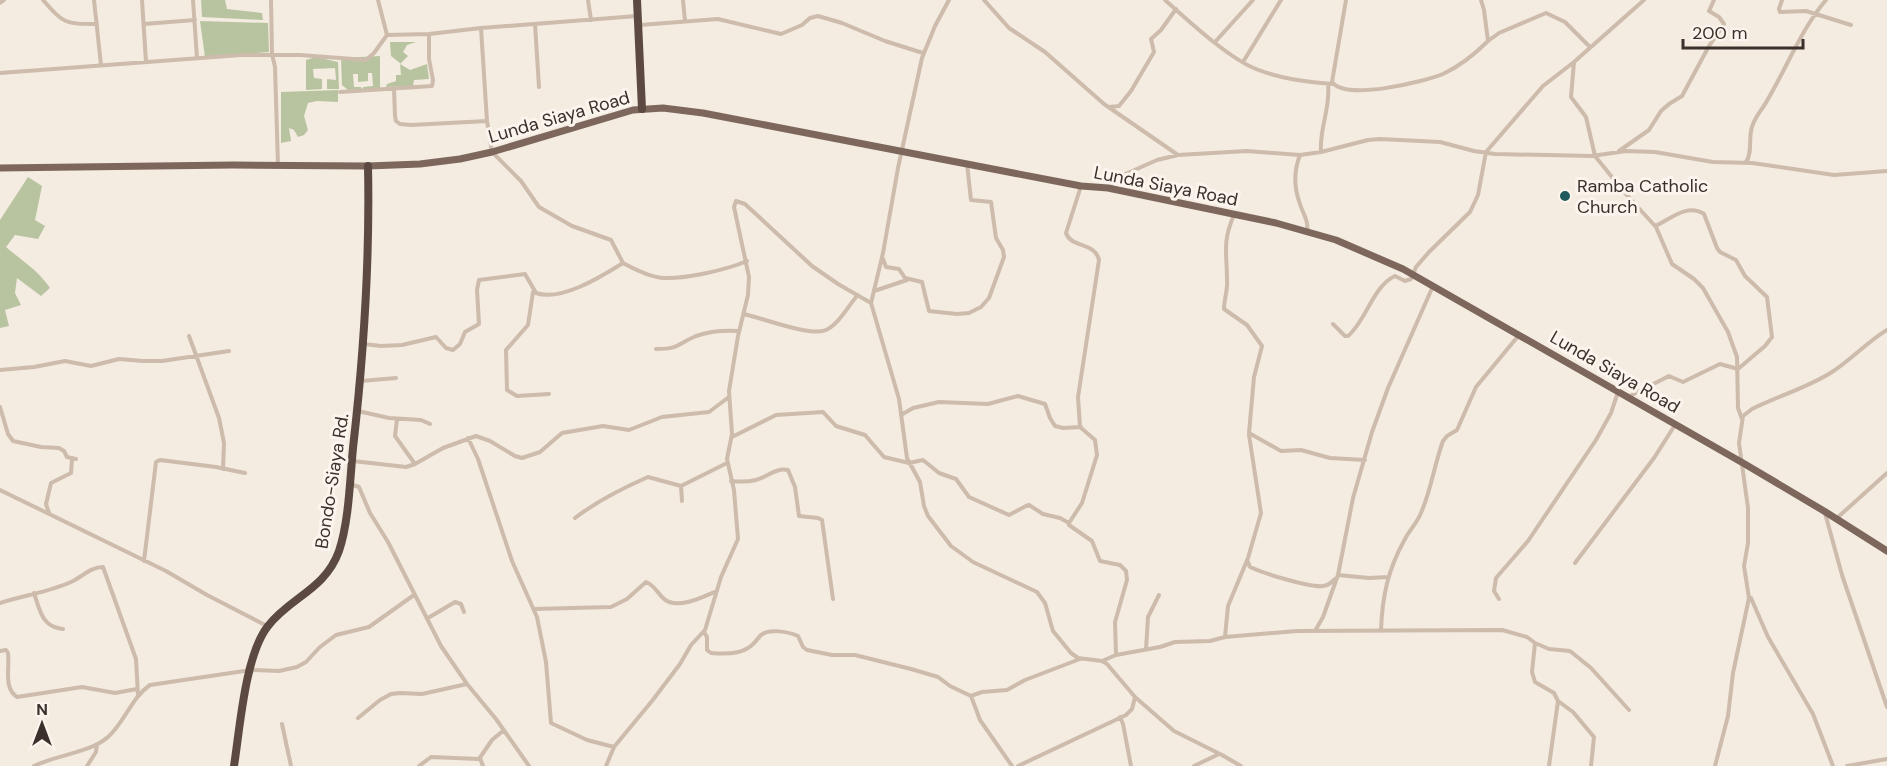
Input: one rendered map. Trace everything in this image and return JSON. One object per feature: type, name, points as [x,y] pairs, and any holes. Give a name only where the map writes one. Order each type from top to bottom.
[{"type":"highway","points":[[637,0],[642,109]]},
{"type":"highway","name":"Bondo-Siaya Rd.","points":[[234,766],[255,650],[268,626],[314,587],[331,567],[340,545],[350,484],[364,344],[369,256],[368,166]]},
{"type":"main road","name":"Lunda Siaya Road","points":[[0,168],[368,166],[438,162],[492,152],[604,117],[642,109],[703,113],[1081,186],[1108,188],[1234,214],[1307,232],[1355,248],[1413,274],[1743,463],[1887,551]]},
{"type":"street","points":[[0,3],[4,0]]},
{"type":"street","points":[[43,0],[63,21],[76,24],[97,24]]},
{"type":"street","points":[[94,0],[100,65]]},
{"type":"street","points":[[142,0],[146,62]]},
{"type":"street","points":[[193,0],[198,58]]},
{"type":"street","points":[[271,0],[278,166]]},
{"type":"street","points":[[0,73],[272,54],[366,60],[375,53],[387,35],[378,0]]},
{"type":"street","points":[[588,0],[591,20]]},
{"type":"street","points":[[683,0],[685,21]]},
{"type":"street","points":[[949,0],[923,53],[871,303],[894,380],[909,463],[920,482],[928,516],[951,546],[973,562],[1037,592],[1045,603],[1056,635],[1071,653],[1081,658],[1102,661],[1109,666]]},
{"type":"street","points":[[984,0],[1009,28],[1050,56],[1104,104],[1178,155]]},
{"type":"street","points":[[1165,0],[1215,42],[1256,69],[1294,80],[1334,84],[1345,89],[1376,89],[1433,77],[1461,64],[1499,33],[1546,14],[1565,22],[1589,46]]},
{"type":"street","points":[[1215,42],[1253,0]]},
{"type":"street","points":[[1243,62],[1281,0]]},
{"type":"street","points":[[1334,84],[1332,82],[1346,0]]},
{"type":"street","points":[[1481,0],[1488,41]]},
{"type":"street","points":[[1333,324],[1345,336],[1350,335],[1368,306],[1390,279],[1395,276],[1407,281],[1437,243],[1470,212],[1478,195],[1486,152],[1542,86],[1574,62],[1589,46],[1644,0]]},
{"type":"street","points":[[1618,152],[1649,130],[1661,111],[1684,94],[1709,46],[1724,24],[1710,11],[1714,0]]},
{"type":"street","points":[[1746,162],[1749,156],[1753,124],[1815,14],[1827,0]]},
{"type":"street","points":[[1781,2],[1781,7],[1787,12],[1806,11],[1851,25]]},
{"type":"street","points":[[1104,104],[1115,108],[1124,101],[1154,52],[1151,39],[1161,30],[1176,9]]},
{"type":"street","points":[[387,35],[429,34],[481,27],[638,16]]},
{"type":"street","points":[[639,26],[723,20],[781,34],[818,16],[923,53]]},
{"type":"street","points":[[144,24],[195,20]]},
{"type":"street","points":[[535,24],[539,87]]},
{"type":"street","points":[[481,27],[487,121],[492,152],[521,181],[539,207],[572,226],[610,240],[623,263],[662,278],[716,271],[747,261]]},
{"type":"street","points":[[340,92],[432,86],[429,34]]},
{"type":"street","points":[[1574,62],[1571,97],[1586,117],[1595,156],[1655,226],[1672,264],[1699,283],[1731,340],[1737,357],[1738,408],[1742,419]]},
{"type":"street","points":[[1321,152],[1321,136],[1329,96],[1328,84]]},
{"type":"street","points":[[394,89],[395,116],[398,123],[411,125],[487,121]]},
{"type":"street","points":[[1108,188],[1121,176],[1157,160],[1178,155],[1247,151],[1300,155],[1380,139],[1440,142],[1486,152],[1595,156],[1618,152],[1655,152],[1713,162],[1746,162],[1834,175],[1887,171]]},
{"type":"street","points":[[1300,155],[1296,184],[1298,199],[1308,223],[1307,232]]},
{"type":"street","points":[[873,291],[908,279],[922,282],[929,311],[957,314],[969,313],[989,298],[1004,253],[996,238],[991,202],[971,200],[967,163]]},
{"type":"street","points":[[1069,523],[1082,503],[1097,455],[1095,440],[1081,428],[1078,421],[1078,397],[1099,265],[1098,256],[1093,249],[1070,240],[1067,236],[1067,229],[1081,186]]},
{"type":"street","points":[[606,766],[614,747],[680,664],[691,645],[704,632],[721,577],[738,539],[727,463],[731,437],[729,397],[749,285],[747,261],[734,203],[738,200],[753,210],[812,266],[871,303]]},
{"type":"street","points":[[1655,226],[1686,210],[1694,209],[1703,213],[1720,252],[1736,260],[1745,276],[1768,299],[1771,339],[1738,369]]},
{"type":"street","points":[[1226,637],[1228,606],[1247,560],[1261,510],[1249,433],[1254,376],[1262,346],[1246,325],[1227,312],[1224,307],[1227,280],[1225,251],[1227,231],[1234,214]]},
{"type":"street","points":[[882,256],[885,266],[899,269],[908,279]]},
{"type":"street","points":[[533,291],[548,296],[564,292],[623,263]]},
{"type":"street","points":[[364,344],[402,345],[436,337],[446,348],[453,350],[460,344],[465,332],[479,324],[477,290],[479,280],[525,274],[533,291],[528,325],[506,350],[507,390],[517,396],[549,394]]},
{"type":"street","points":[[1314,631],[1323,617],[1337,576],[1353,498],[1372,432],[1388,388],[1433,286]]},
{"type":"street","points":[[744,314],[801,330],[821,332],[834,324],[857,296]]},
{"type":"street","points":[[1833,766],[1813,714],[1768,637],[1750,594],[1744,566],[1749,519],[1739,443],[1744,414],[1833,372],[1859,349],[1887,330]]},
{"type":"street","points":[[656,349],[677,348],[697,336],[712,332],[739,331]]},
{"type":"street","points":[[1381,632],[1382,603],[1388,577],[1406,537],[1419,516],[1430,488],[1443,441],[1457,430],[1476,387],[1520,334]]},
{"type":"street","points":[[189,336],[219,418],[224,443],[223,469]]},
{"type":"street","points":[[0,370],[65,361],[90,366],[119,359],[143,362],[229,351]]},
{"type":"street","points":[[1628,397],[1670,376],[1683,382],[1720,364],[1738,369]]},
{"type":"street","points":[[361,381],[396,378]]},
{"type":"street","points":[[1498,599],[1494,591],[1496,578],[1528,541],[1596,440],[1611,413],[1618,392]]},
{"type":"street","points":[[901,415],[914,408],[937,402],[988,404],[1018,396],[1045,404],[1055,426],[1081,428]]},
{"type":"street","points":[[352,461],[402,468],[468,438],[482,437],[522,458],[540,452],[562,433],[603,426],[629,430],[662,417],[709,412],[729,397]]},
{"type":"street","points":[[0,407],[8,434],[13,441],[59,448],[64,451],[67,458],[74,459],[71,473],[51,483],[46,504],[49,513]]},
{"type":"street","points":[[358,411],[397,419],[421,420],[430,424]]},
{"type":"street","points":[[731,437],[776,415],[825,413],[838,427],[865,435],[884,457],[909,463],[925,461],[939,473],[954,477],[969,497],[1009,515],[1029,506],[1043,514],[1069,523],[1070,528],[1092,541],[1100,561],[1120,565],[1126,571],[1127,580],[1115,622],[1116,655]]},
{"type":"street","points":[[397,419],[395,436],[415,464]]},
{"type":"street","points":[[1575,562],[1654,458],[1675,425]]},
{"type":"street","points":[[1249,433],[1280,453],[1301,450],[1330,458],[1365,460]]},
{"type":"street","points":[[468,438],[478,459],[512,561],[537,618],[546,658],[551,723],[587,740],[614,747]]},
{"type":"street","points":[[144,561],[156,462],[160,460],[245,474]]},
{"type":"street","points":[[575,518],[627,486],[648,477],[681,486],[727,463]]},
{"type":"street","points":[[731,481],[756,480],[780,469],[788,470],[795,487],[799,516],[822,520],[833,599]]},
{"type":"street","points":[[1836,518],[1887,473]]},
{"type":"street","points":[[350,484],[359,487],[370,513],[388,542],[441,646],[529,766]]},
{"type":"street","points":[[681,486],[682,501]]},
{"type":"street","points":[[0,490],[144,561],[268,626]]},
{"type":"street","points":[[1824,511],[1842,575],[1887,707]]},
{"type":"street","points":[[1247,560],[1250,567],[1264,573],[1314,586],[1327,585],[1337,576],[1388,577]]},
{"type":"street","points":[[0,603],[60,586],[76,580],[87,572],[103,567],[136,659],[138,696]]},
{"type":"street","points":[[534,609],[611,607],[627,600],[646,582],[670,603],[682,602],[718,591]]},
{"type":"street","points":[[34,592],[47,624],[63,629]]},
{"type":"street","points":[[1715,766],[1729,710],[1733,673],[1750,594]]},
{"type":"street","points":[[34,766],[97,744],[112,733],[138,696],[153,684],[251,670],[279,671],[303,664],[336,635],[369,627],[414,595]]},
{"type":"street","points":[[1146,649],[1149,618],[1159,595]]},
{"type":"street","points":[[428,618],[455,602],[460,603],[464,612]]},
{"type":"street","points":[[1102,661],[1108,657],[1174,642],[1210,641],[1226,637],[1247,637],[1285,631],[1502,630],[1527,637],[1534,643],[1549,649],[1570,651],[1591,668],[1629,710]]},
{"type":"street","points":[[704,632],[707,650],[713,654],[748,649],[761,635],[768,632],[796,634],[804,649],[810,652],[855,655],[938,677],[950,686],[971,696],[980,720],[1012,766]]},
{"type":"street","points":[[1534,643],[1533,678],[1539,685],[1554,693],[1558,701],[1573,712],[1594,736],[1591,766]]},
{"type":"street","points":[[0,651],[8,653],[9,686],[11,693],[17,697],[82,687],[115,693],[137,689]]},
{"type":"street","points":[[1108,657],[1106,662],[1135,697],[1178,734],[1220,753],[1241,766]]},
{"type":"street","points":[[971,696],[982,692],[1008,690],[1025,680],[1081,658]]},
{"type":"street","points":[[358,718],[391,694],[422,694],[467,684]]},
{"type":"street","points":[[1018,766],[1126,715],[1132,709],[1135,697]]},
{"type":"street","points":[[1549,766],[1558,701]]},
{"type":"street","points":[[1120,717],[1131,766]]},
{"type":"street","points":[[282,724],[291,766]]},
{"type":"street","points":[[480,758],[492,740],[504,729]]},
{"type":"street","points":[[87,766],[96,752],[97,744]]},
{"type":"street","points":[[1194,766],[1220,753]]},
{"type":"street","points":[[419,766],[431,757],[480,758]]},
{"type":"street","points":[[480,758],[483,766]]},
{"type":"street","points":[[1847,766],[1887,759]]},
{"type":"green space","points":[[201,0],[225,0],[227,9],[262,13],[263,20],[202,17]]},
{"type":"green space","points":[[200,21],[268,23],[269,52],[205,57]]},
{"type":"green space","points":[[390,42],[416,42],[407,45],[403,52],[408,56],[400,64],[391,56]]},
{"type":"green space","points":[[380,56],[380,89],[363,89],[363,87],[373,86],[372,73],[368,73],[368,81],[358,82],[358,74],[353,74],[354,87],[362,89],[348,90],[342,85],[341,58]]},
{"type":"green space","points":[[316,57],[338,62],[339,89],[327,89],[327,79],[336,80],[335,68],[313,69],[314,78],[322,79],[322,89],[306,90],[306,60]]},
{"type":"green space","points":[[400,64],[410,70],[427,64],[429,79],[414,80],[413,86],[386,87],[387,84],[396,81],[396,75],[401,75]]},
{"type":"green space","points":[[338,90],[338,102],[308,103],[304,116],[308,130],[304,135],[298,137],[294,130],[289,128],[291,141],[281,143],[281,92]]},
{"type":"green space","points":[[28,177],[42,186],[35,220],[45,226],[38,239],[15,235],[6,247],[35,271],[50,288],[41,296],[17,278],[15,293],[21,305],[5,310],[9,326],[0,328],[0,220]]},
{"type":"place","name":"Ramba Catholic Church","points":[[1565,196]]}]
